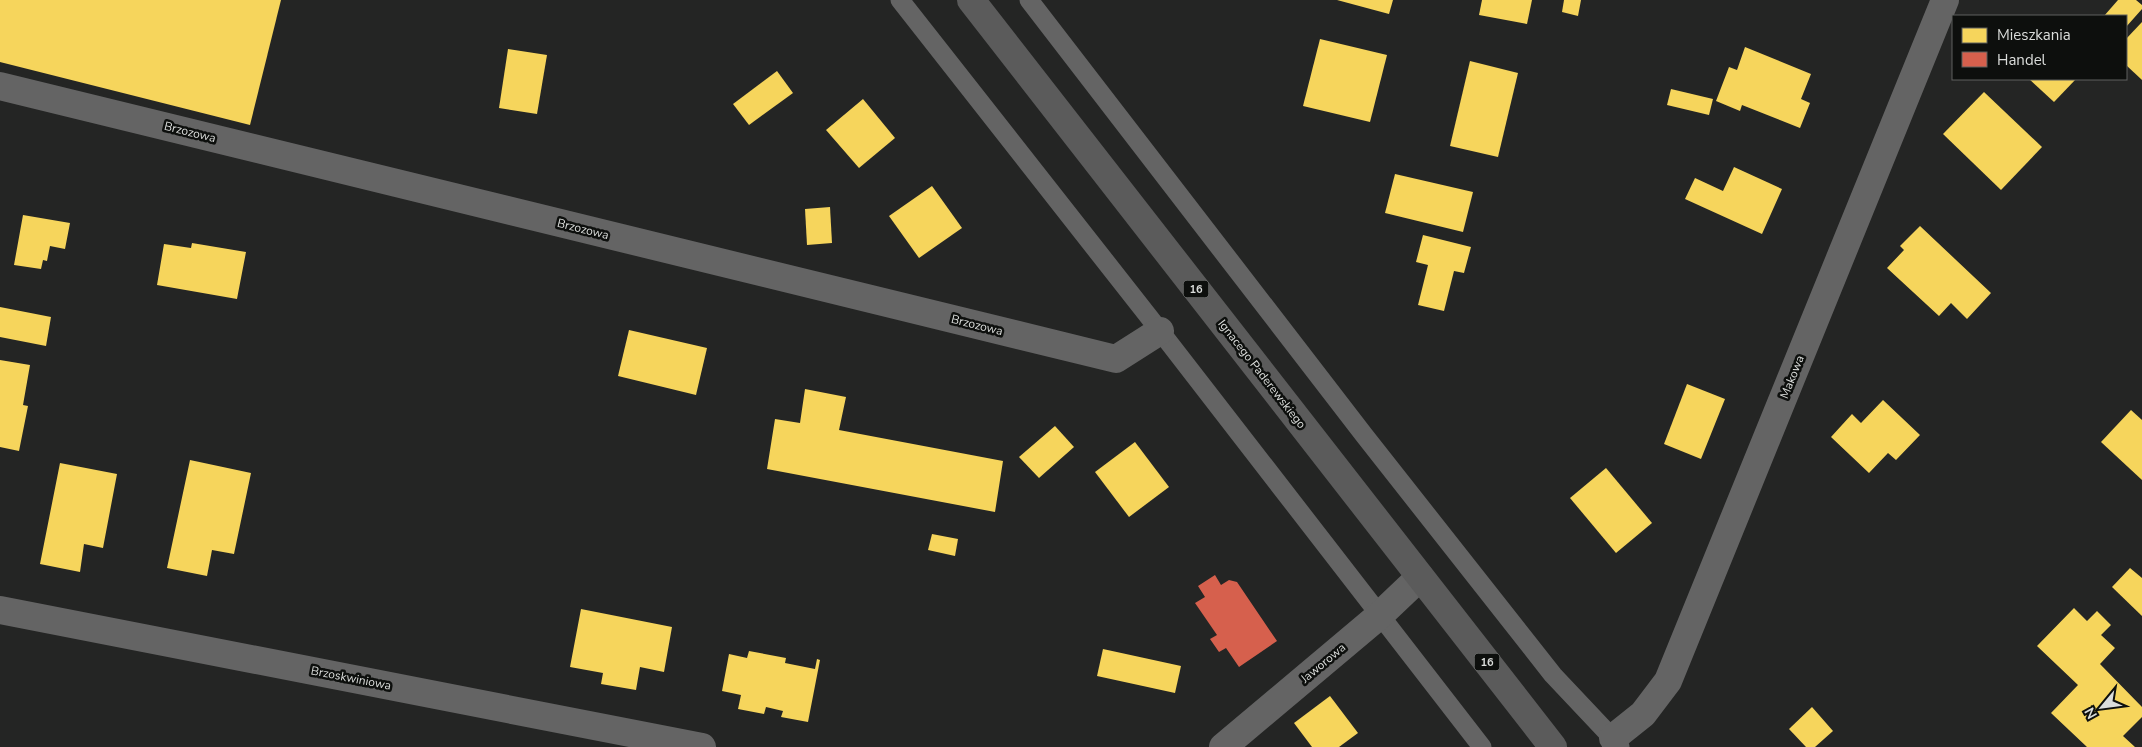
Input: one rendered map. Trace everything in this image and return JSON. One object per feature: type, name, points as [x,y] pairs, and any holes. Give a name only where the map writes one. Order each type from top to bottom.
[{"type":"main road","name":"Ignacego Paderewskiego","points":[[971,0],[1553,747]]},
{"type":"street","name":"Makowa","points":[[1617,742],[1643,714],[1668,681],[1945,0]]},
{"type":"street","name":"Brzozowa","points":[[0,86],[1116,360],[1160,330]]},
{"type":"street","name":"Jaworowa","points":[[1223,747],[1380,615],[1420,577]]},
{"type":"street","name":"Brzoskwiniowa","points":[[0,610],[702,747]]},
{"type":"lane","points":[[900,0],[1160,330],[1482,747]]},
{"type":"lane","points":[[1029,0],[1358,427],[1553,675],[1617,742]]},
{"type":"building: Mieszkania","points":[[0,0],[281,0],[250,125],[0,62]]},
{"type":"building: Mieszkania","points":[[1337,0],[1393,0],[1389,14]]},
{"type":"building: Mieszkania","points":[[1482,0],[1532,0],[1527,24],[1479,15]]},
{"type":"building: Mieszkania","points":[[1564,0],[1581,0],[1578,16],[1562,12]]},
{"type":"building: Mieszkania","points":[[2118,0],[2136,0],[2142,5],[2142,9],[2127,26],[2127,15],[2105,15]]},
{"type":"building: Mieszkania","points":[[2142,22],[2142,80],[2127,66],[2127,38]]},
{"type":"building: Mieszkania","points":[[1320,39],[1387,55],[1370,122],[1303,106]]},
{"type":"building: Mieszkania","points":[[1745,47],[1811,74],[1801,99],[1810,103],[1800,128],[1742,105],[1740,111],[1716,101],[1729,67],[1737,70]]},
{"type":"building: Mieszkania","points":[[508,49],[547,55],[537,114],[499,108]]},
{"type":"building: Mieszkania","points":[[1470,61],[1518,73],[1498,157],[1450,146]]},
{"type":"building: Mieszkania","points":[[777,71],[793,93],[749,125],[733,104]]},
{"type":"building: Mieszkania","points":[[2030,80],[2075,80],[2054,102]]},
{"type":"building: Mieszkania","points":[[1671,89],[1713,99],[1709,115],[1667,105]]},
{"type":"building: Mieszkania","points":[[1984,92],[2042,147],[2001,190],[1943,134]]},
{"type":"building: Mieszkania","points":[[863,99],[895,138],[859,168],[826,130]]},
{"type":"building: Mieszkania","points":[[1734,167],[1782,189],[1762,234],[1685,199],[1695,178],[1723,191]]},
{"type":"building: Mieszkania","points":[[1395,174],[1473,192],[1463,232],[1385,213]]},
{"type":"building: Mieszkania","points":[[932,186],[962,228],[919,258],[889,216]]},
{"type":"building: Mieszkania","points":[[830,207],[832,243],[807,245],[805,209]]},
{"type":"building: Mieszkania","points":[[23,215],[70,223],[65,249],[50,246],[47,261],[43,260],[41,269],[14,265]]},
{"type":"building: Mieszkania","points":[[1920,226],[1991,293],[1967,319],[1951,303],[1939,316],[1887,268],[1904,250],[1900,246]]},
{"type":"building: Mieszkania","points":[[1423,235],[1471,247],[1464,273],[1454,271],[1444,311],[1418,305],[1428,265],[1416,262]]},
{"type":"building: Mieszkania","points":[[192,243],[246,252],[237,299],[157,285],[164,244],[191,248]]},
{"type":"building: Mieszkania","points":[[0,307],[51,317],[46,346],[0,337]]},
{"type":"building: Mieszkania","points":[[629,330],[707,348],[696,395],[618,376]]},
{"type":"building: Mieszkania","points":[[0,360],[30,365],[23,405],[28,406],[19,451],[0,447]]},
{"type":"building: Mieszkania","points":[[1687,384],[1725,399],[1701,459],[1664,444]]},
{"type":"building: Mieszkania","points":[[805,389],[846,397],[839,430],[1003,461],[995,512],[767,469],[775,419],[800,423]]},
{"type":"building: Mieszkania","points":[[1883,400],[1920,435],[1896,460],[1888,453],[1869,473],[1831,437],[1852,414],[1861,423]]},
{"type":"building: Mieszkania","points":[[2131,410],[2142,420],[2142,480],[2101,442]]},
{"type":"building: Mieszkania","points":[[1055,426],[1074,447],[1039,478],[1019,457]]},
{"type":"building: Mieszkania","points":[[1135,442],[1169,487],[1129,517],[1095,472]]},
{"type":"building: Mieszkania","points":[[190,460],[251,473],[234,554],[212,550],[207,576],[167,568]]},
{"type":"building: Mieszkania","points":[[60,463],[117,474],[103,548],[84,544],[80,572],[40,564]]},
{"type":"building: Mieszkania","points":[[1606,468],[1652,523],[1616,553],[1570,498]]},
{"type":"building: Mieszkania","points":[[932,534],[958,539],[955,556],[928,550]]},
{"type":"building: Mieszkania","points":[[2130,568],[2142,578],[2142,616],[2112,587]]},
{"type":"building: Mieszkania","points":[[2074,608],[2087,621],[2097,611],[2111,625],[2101,635],[2115,648],[2100,664],[2142,707],[2142,717],[2123,736],[2135,747],[2087,747],[2051,713],[2078,685],[2037,646]]},
{"type":"building: Mieszkania","points":[[581,609],[672,627],[664,672],[640,667],[636,690],[601,684],[603,673],[570,667]]},
{"type":"building: Mieszkania","points":[[1103,649],[1181,666],[1175,693],[1097,676]]},
{"type":"building: Mieszkania","points":[[749,651],[786,658],[785,663],[815,669],[817,659],[820,660],[808,722],[781,717],[783,711],[766,707],[764,714],[738,709],[741,695],[722,691],[729,654],[747,658]]},
{"type":"building: Mieszkania","points":[[1330,696],[1358,733],[1339,747],[1312,747],[1294,723]]},
{"type":"building: Mieszkania","points":[[1812,707],[1833,731],[1815,747],[1806,747],[1789,729]]},
{"type":"building: Handel","points":[[1215,575],[1221,585],[1229,580],[1237,582],[1277,641],[1239,667],[1226,648],[1219,652],[1210,639],[1217,635],[1195,603],[1205,597],[1198,586]]}]
